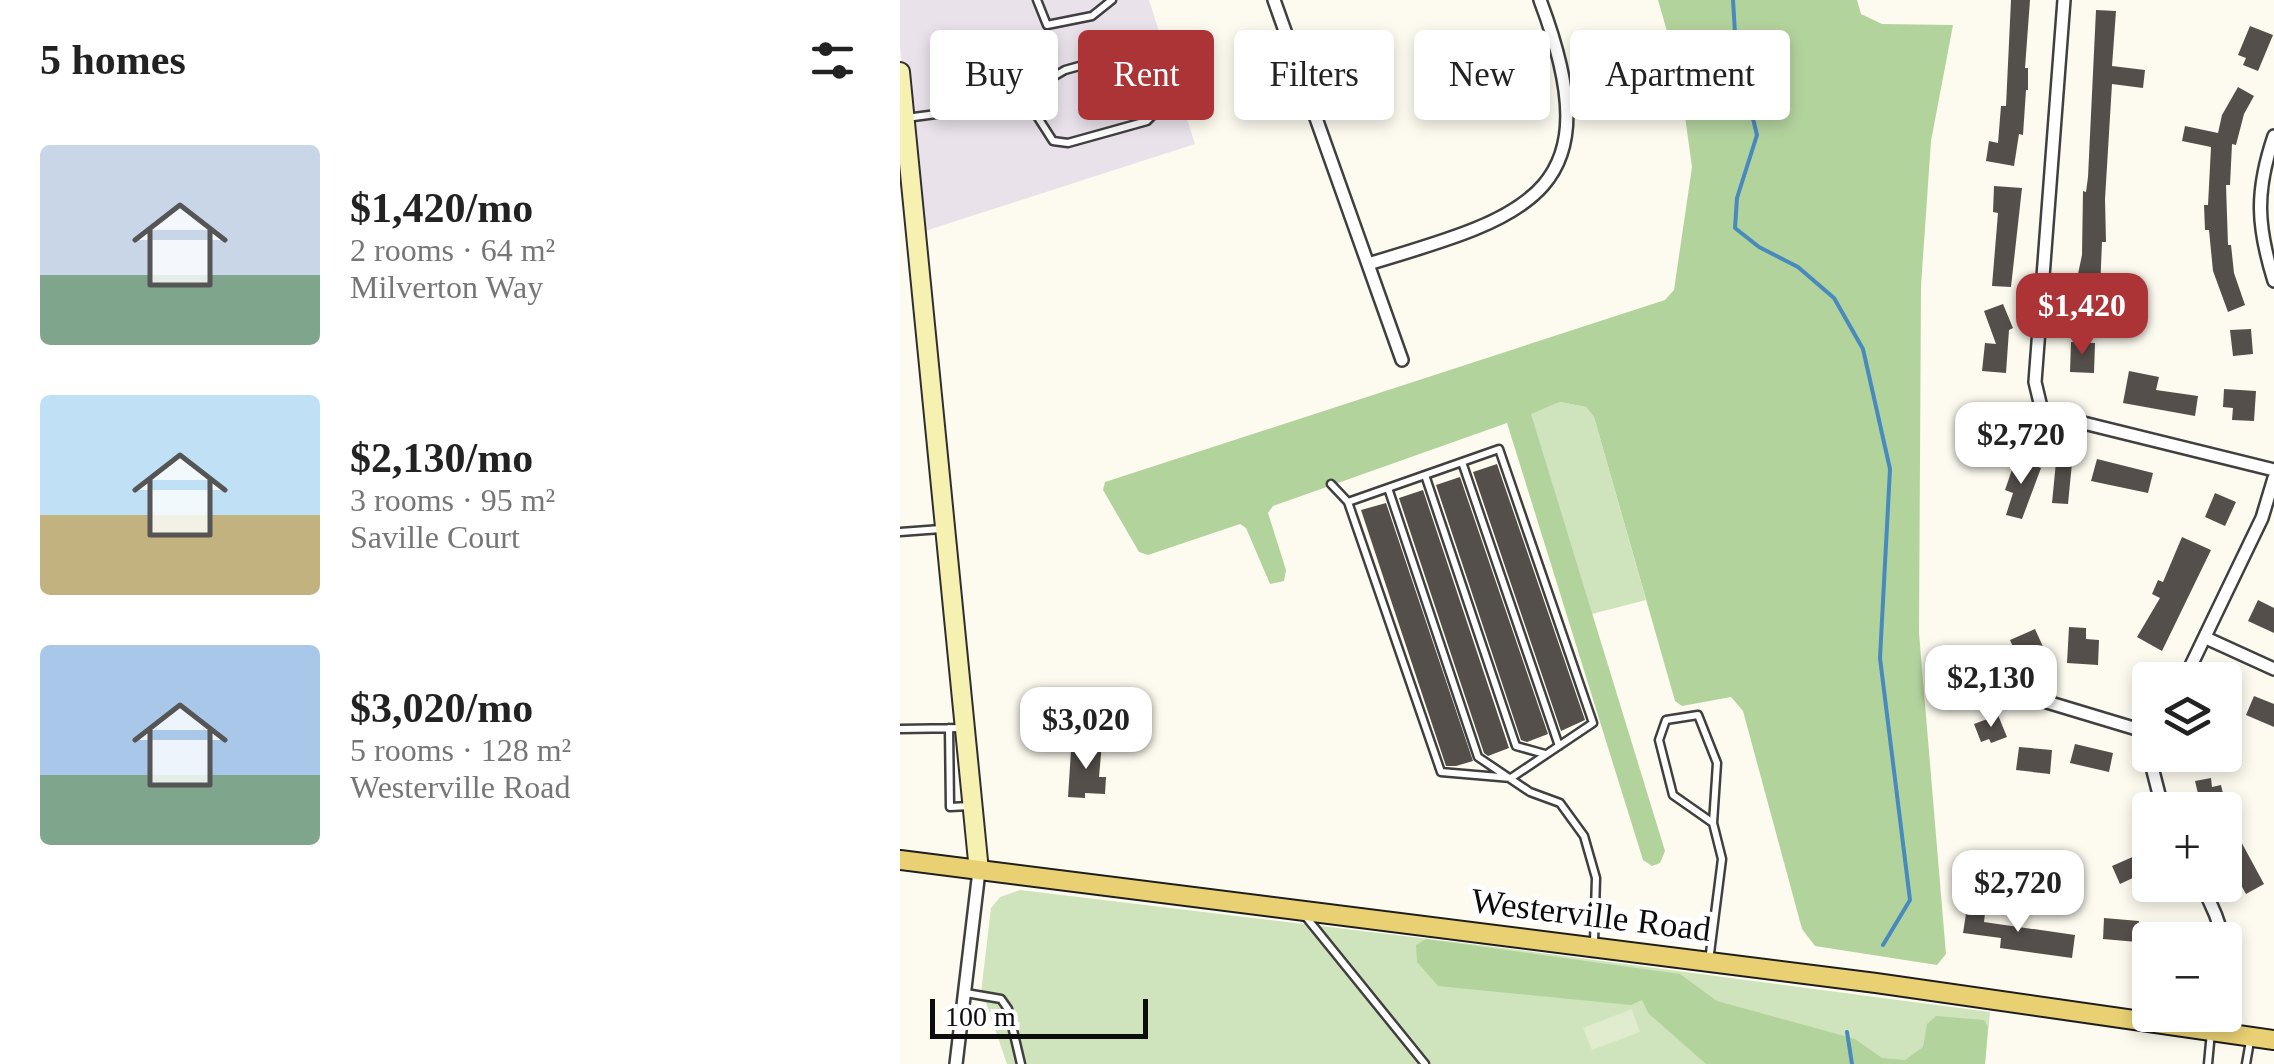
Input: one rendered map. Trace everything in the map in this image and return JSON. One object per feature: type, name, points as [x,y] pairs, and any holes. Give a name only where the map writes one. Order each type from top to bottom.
[{"type":"main road","points":[[900,72],[947,528],[957,728],[974,806],[980,871]]},
{"type":"main road","name":"Westerville Road","points":[[900,860],[2132,1015]]},
{"type":"main road","name":"Westerville Road","points":[[2238,1032],[2274,1040]]},
{"type":"street","points":[[1274,0],[1402,360]]},
{"type":"street","points":[[1368,264],[1506,215],[1537,196],[1558,167],[1568,130],[1567,92],[1540,0]]},
{"type":"street","points":[[2064,0],[2036,382],[2042,407],[2051,415],[2274,470]]},
{"type":"street","points":[[2274,136],[2260,186],[2258,216],[2274,282]]},
{"type":"street","points":[[2193,662],[2262,518],[2274,478]]},
{"type":"street","points":[[2206,638],[2274,670]]},
{"type":"street","points":[[2047,702],[2132,727]]},
{"type":"street","points":[[956,1064],[980,871]]},
{"type":"lane","points":[[1037,0],[1047,25],[1092,16],[1112,0]]},
{"type":"lane","points":[[1120,55],[1135,66],[1156,113],[1147,121],[1068,144],[1052,141],[1028,102],[1065,70],[1120,55]]},
{"type":"lane","points":[[905,118],[930,115]]},
{"type":"lane","points":[[1331,484],[1348,502],[1441,772],[1511,778],[1593,722],[1499,449],[1348,502]]},
{"type":"lane","points":[[1462,462],[1558,746]]},
{"type":"lane","points":[[1425,475],[1516,746],[1547,754]]},
{"type":"lane","points":[[1388,488],[1478,757],[1530,792],[1560,804],[1584,836],[1596,878],[1594,949]]},
{"type":"lane","points":[[900,532],[947,528]]},
{"type":"lane","points":[[1709,962],[1722,859],[1713,823],[1716,763],[1698,716],[1666,720],[1659,740],[1673,795],[1713,823]]},
{"type":"lane","points":[[900,730],[957,728]]},
{"type":"lane","points":[[1302,912],[1425,1064]]},
{"type":"lane","points":[[965,992],[1001,1000],[1008,1009],[1021,1064]]},
{"type":"lane","points":[[2208,1064],[2217,1032]]},
{"type":"lane","points":[[2246,1064],[2250,1036]]},
{"type":"shaded area","points":[[900,0],[1149,0],[1159,30],[1078,30],[1078,120],[1187,120],[1195,144],[919,233],[900,47]]},
{"type":"green space","points":[[1658,0],[1857,0],[1861,14],[1882,24],[1953,25],[1931,141],[1921,286],[1919,633],[1946,954],[1937,965],[1815,946],[1802,929],[1743,711],[1731,697],[1682,706],[1675,701],[1594,417],[1586,407],[1560,402],[1531,414],[1665,851],[1660,863],[1652,866],[1643,860],[1507,423],[1273,506],[1268,513],[1286,570],[1284,581],[1270,584],[1246,528],[1240,524],[1148,555],[1139,552],[1103,490],[1105,482],[1665,300],[1674,290],[1692,167],[1686,120],[1790,120],[1790,30],[1667,30]]},
{"type":"green space","points":[[1560,402],[1586,407],[1594,417],[1646,600],[1592,614],[1530,414]]},
{"type":"green space","points":[[1020,890],[1990,1012],[1985,1064],[1007,1064],[986,1003],[980,1001],[991,908],[1000,897]]},
{"type":"green space","points":[[1426,939],[1680,974],[1717,1001],[1855,1039],[1882,1058],[1905,1060],[1923,1047],[1927,1024],[1936,1016],[1984,1020],[1988,1027],[1985,1064],[1706,1064],[1648,1013],[1642,1000],[1631,1005],[1438,986],[1417,962],[1416,945]]},
{"type":"green space","points":[[1632,1009],[1640,1032],[1592,1050],[1583,1028]]},
{"type":"building","points":[[2011,0],[2030,0],[2025,68],[2028,90],[2023,135],[2019,134],[2014,166],[1986,161],[1989,141],[1998,143],[2001,106],[2006,106]]},
{"type":"building","points":[[2096,10],[2116,11],[2112,66],[2145,70],[2143,88],[2112,84],[2099,315],[2076,315],[2083,191],[2086,192],[2088,177]]},
{"type":"building","points":[[2250,26],[2273,35],[2258,71],[2243,65],[2246,58],[2238,55]]},
{"type":"building","points":[[2238,87],[2254,96],[2244,114],[2236,145],[2232,144],[2230,185],[2226,185],[2228,245],[2245,305],[2228,312],[2213,271],[2209,230],[2205,230],[2211,147],[2182,141],[2185,126],[2218,133],[2222,115]]},
{"type":"building","points":[[1994,186],[2022,188],[2011,287],[1992,286],[1998,213],[1993,212]]},
{"type":"building","points":[[2003,304],[2013,328],[2009,330],[2006,373],[1982,371],[1985,343],[1996,344],[1984,311]]},
{"type":"building","points":[[2251,329],[2253,354],[2233,356],[2230,330]]},
{"type":"building","points":[[2071,342],[2095,343],[2094,373],[2070,372]]},
{"type":"building","points":[[2129,371],[2159,377],[2156,390],[2198,396],[2195,416],[2123,403]]},
{"type":"building","points":[[2224,389],[2256,391],[2254,421],[2232,420],[2233,408],[2223,407]]},
{"type":"building","points":[[2016,458],[2041,468],[2022,519],[2006,515],[2013,493],[2005,490]]},
{"type":"building","points":[[2097,459],[2153,473],[2148,493],[2091,481]]},
{"type":"building","points":[[2056,462],[2072,463],[2068,504],[2052,503]]},
{"type":"building","points":[[1497,464],[1585,720],[1561,731],[1473,472]]},
{"type":"building","points":[[1460,477],[1548,734],[1527,742],[1521,740],[1436,485]]},
{"type":"building","points":[[1423,490],[1509,748],[1488,756],[1399,498]]},
{"type":"building","points":[[2215,493],[2236,502],[2225,526],[2205,517]]},
{"type":"building","points":[[1386,503],[1473,761],[1446,766],[1361,510]]},
{"type":"building","points":[[2182,537],[2211,550],[2162,651],[2137,637],[2160,598],[2152,594],[2158,580],[2163,582]]},
{"type":"building","points":[[2258,600],[2274,608],[2274,633],[2248,621]]},
{"type":"building","points":[[2069,627],[2086,628],[2086,639],[2099,640],[2098,665],[2067,663]]},
{"type":"building","points":[[2035,629],[2045,651],[2020,663],[2010,640]]},
{"type":"building","points":[[1970,674],[1996,684],[1988,706],[1962,696]]},
{"type":"building","points":[[2254,696],[2274,704],[2274,727],[2246,715]]},
{"type":"building","points":[[1998,715],[2007,737],[1981,742],[1974,724]]},
{"type":"building","points":[[1087,742],[1102,743],[1099,777],[1106,777],[1105,794],[1068,797],[1071,751],[1086,753]]},
{"type":"building","points":[[2075,744],[2113,753],[2109,772],[2070,763]]},
{"type":"building","points":[[2019,747],[2052,750],[2050,774],[2016,770]]},
{"type":"building","points":[[2211,778],[2212,787],[2221,785],[2223,792],[2198,792],[2195,781]]},
{"type":"building","points":[[2242,843],[2264,884],[2246,894],[2242,887]]},
{"type":"building","points":[[2132,857],[2132,878],[2120,884],[2112,866]]},
{"type":"building","points":[[1968,901],[1986,904],[1984,922],[2075,935],[2072,958],[2000,948],[2001,938],[1963,933]]},
{"type":"building","points":[[2104,918],[2139,921],[2132,922],[2132,942],[2103,939]]},
{"type":"waterway","points":[[1733,0],[1736,50],[1757,135],[1737,198],[1735,228],[1759,247],[1798,267],[1834,298],[1863,349],[1890,469],[1880,658],[1910,900],[1883,945]]},
{"type":"waterway","points":[[1847,1032],[1852,1064]]}]
